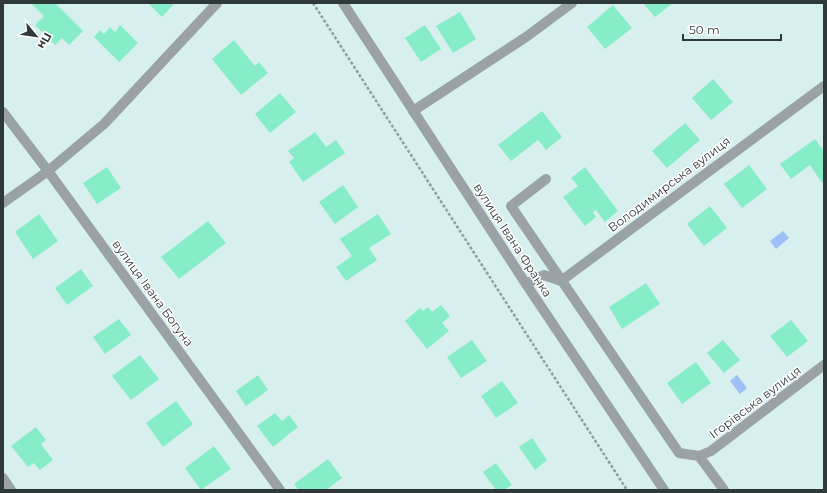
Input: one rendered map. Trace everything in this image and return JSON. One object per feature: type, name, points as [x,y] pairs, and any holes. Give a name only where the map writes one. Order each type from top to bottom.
[{"type":"street","points":[[3,203],[48,170],[104,124],[217,3]]},
{"type":"street","name":"вулиця Івана Франка","points":[[343,3],[526,284],[664,490]]},
{"type":"street","points":[[413,111],[526,37],[572,3]]},
{"type":"street","name":"Володимирська вулиця","points":[[561,281],[824,86]]},
{"type":"street","name":"вулиця Івана Богуна","points":[[3,112],[48,170],[280,490]]},
{"type":"street","points":[[546,179],[511,206],[679,453],[699,456],[724,490]]},
{"type":"street","points":[[526,284],[544,275],[561,281]]},
{"type":"street","name":"Ігорівська вулиця","points":[[699,456],[711,451],[824,365]]},
{"type":"street","points":[[3,478],[11,490]]},
{"type":"path","points":[[313,3],[627,490]]},
{"type":"water","points":[[783,231],[789,238],[776,249],[770,241]]},
{"type":"water","points":[[737,375],[747,388],[740,394],[730,381]]},
{"type":"building","points":[[31,3],[55,3],[83,31],[69,45],[62,38],[55,45],[35,25],[44,16]]},
{"type":"building","points":[[148,3],[171,3],[173,5],[162,17]]},
{"type":"building","points":[[643,3],[673,3],[655,17]]},
{"type":"building","points":[[613,5],[632,28],[605,49],[587,27]]},
{"type":"building","points":[[460,12],[476,39],[453,53],[436,26]]},
{"type":"building","points":[[120,25],[138,43],[119,62],[94,37],[100,30],[104,34],[110,27],[115,32]]},
{"type":"building","points":[[425,25],[441,49],[421,62],[405,38]]},
{"type":"building","points":[[234,40],[255,66],[259,62],[268,73],[241,95],[212,59]]},
{"type":"building","points":[[713,79],[733,102],[711,120],[692,98]]},
{"type":"building","points":[[280,93],[296,112],[270,133],[255,114]]},
{"type":"building","points":[[542,111],[562,137],[546,150],[538,140],[511,161],[498,145]]},
{"type":"building","points":[[685,123],[700,140],[667,168],[652,151]]},
{"type":"building","points":[[315,132],[326,147],[336,140],[345,153],[303,182],[289,162],[294,158],[288,151]]},
{"type":"building","points":[[815,139],[824,151],[824,181],[822,183],[810,165],[791,179],[780,164]]},
{"type":"building","points":[[749,165],[767,189],[742,208],[724,184]]},
{"type":"building","points":[[107,167],[121,188],[97,204],[83,183]]},
{"type":"building","points":[[585,167],[618,211],[605,222],[596,210],[593,212],[596,217],[585,226],[563,197],[578,186],[571,178]]},
{"type":"building","points":[[343,185],[358,207],[335,224],[319,202]]},
{"type":"building","points":[[710,206],[727,228],[704,246],[687,224]]},
{"type":"building","points":[[39,214],[58,241],[33,259],[15,232]]},
{"type":"building","points":[[378,214],[391,234],[369,248],[377,260],[346,281],[336,267],[352,256],[340,239]]},
{"type":"building","points":[[208,221],[226,243],[179,279],[161,257]]},
{"type":"building","points":[[81,269],[93,286],[67,305],[55,288]]},
{"type":"building","points":[[646,283],[660,304],[622,329],[609,307]]},
{"type":"building","points":[[441,305],[450,316],[442,323],[449,331],[427,349],[405,321],[420,308],[423,311],[428,307],[432,312]]},
{"type":"building","points":[[119,319],[131,335],[105,354],[93,337]]},
{"type":"building","points":[[791,320],[808,341],[787,357],[770,336]]},
{"type":"building","points":[[472,340],[487,361],[461,378],[447,357]]},
{"type":"building","points":[[723,340],[740,360],[724,373],[707,353]]},
{"type":"building","points":[[140,355],[159,379],[131,400],[112,376]]},
{"type":"building","points":[[696,362],[711,383],[682,404],[667,383]]},
{"type":"building","points":[[258,375],[268,390],[246,406],[236,391]]},
{"type":"building","points":[[502,381],[518,403],[496,418],[481,396]]},
{"type":"building","points":[[176,401],[193,424],[163,447],[146,423]]},
{"type":"building","points":[[275,413],[282,421],[289,415],[298,427],[273,447],[257,426]]},
{"type":"building","points":[[36,427],[46,440],[41,444],[53,460],[40,470],[34,463],[28,467],[11,446]]},
{"type":"building","points":[[532,438],[547,460],[535,470],[519,447]]},
{"type":"building","points":[[214,446],[231,469],[201,490],[185,468]]},
{"type":"building","points":[[328,459],[342,478],[326,490],[298,490],[294,484]]},
{"type":"building","points":[[496,463],[512,485],[504,490],[496,490],[483,472]]}]
